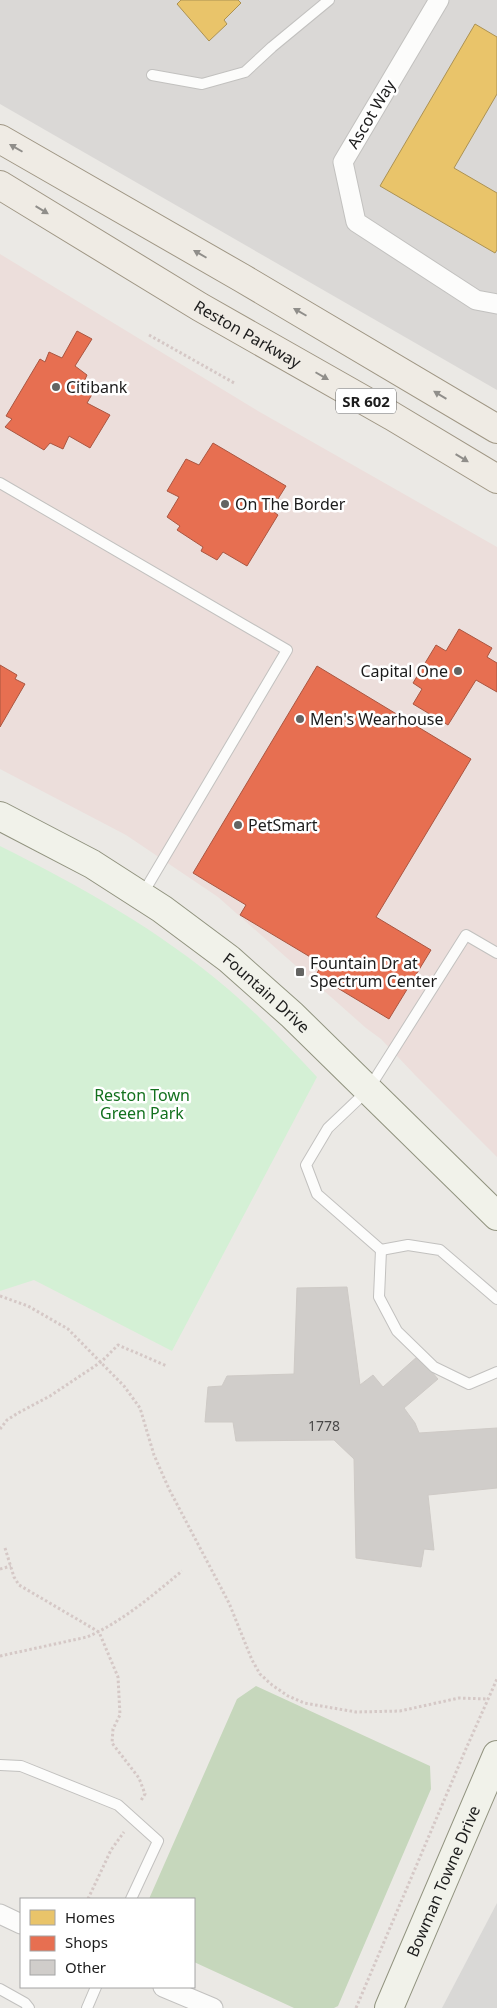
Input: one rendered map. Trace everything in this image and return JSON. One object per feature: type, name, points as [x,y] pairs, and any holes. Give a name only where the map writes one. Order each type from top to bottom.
[{"type":"main road","name":"SR 602","points":[[0,139],[250,283],[497,429]]},
{"type":"main road","name":"Reston Parkway","points":[[0,185],[200,307],[392,416],[497,479]]},
{"type":"street","name":"Ascot Way","points":[[439,0],[343,162],[356,222],[476,300],[497,304]]},
{"type":"street","name":"Fountain Drive","points":[[0,816],[92,864],[162,909],[229,960],[292,1015],[497,1216]]},
{"type":"street","name":"Bowman Towne Drive","points":[[389,2008],[497,1755]]},
{"type":"street","points":[[0,1914],[20,1924]]},
{"type":"street","points":[[165,1988],[209,2007]]},
{"type":"lane","points":[[152,75],[202,84],[245,72],[329,0]]},
{"type":"lane","points":[[0,483],[287,650],[141,896]]},
{"type":"lane","points":[[381,1250],[318,1194],[306,1165],[328,1128],[368,1090],[466,935],[497,954]]},
{"type":"lane","points":[[381,1250],[408,1245],[440,1250],[497,1300]]},
{"type":"lane","points":[[381,1250],[379,1297],[398,1332],[434,1367],[469,1384],[497,1372]]},
{"type":"lane","points":[[0,1765],[22,1766],[78,1787],[118,1805],[158,1841],[131,1898]]},
{"type":"lane","points":[[87,2008],[96,1988]]},
{"type":"lane","points":[[0,1989],[25,2003],[29,2008]]},
{"type":"path","points":[[149,335],[236,384]]},
{"type":"path","points":[[0,1296],[28,1306],[68,1329],[124,1386],[140,1408],[154,1455],[169,1489],[229,1603],[252,1660],[260,1674],[272,1685],[288,1696],[304,1703],[356,1712],[379,1713],[400,1711],[459,1698],[487,1699]]},
{"type":"path","points":[[0,1429],[7,1420],[50,1396],[101,1362],[118,1345],[167,1366]]},
{"type":"path","points":[[5,1548],[14,1577],[19,1585],[99,1632],[118,1677],[120,1715],[113,1730],[112,1743],[130,1764],[139,1778],[145,1794],[133,1818],[111,1850],[88,1898]]},
{"type":"path","points":[[0,1569],[11,1566]]},
{"type":"path","points":[[0,1656],[87,1638],[130,1612],[182,1571]]},
{"type":"path","points":[[356,2008],[497,1679]]},
{"type":"shaded area","points":[[0,0],[497,0],[497,390],[0,104]]},
{"type":"shaded area","points":[[0,254],[258,411],[497,547],[497,1157],[381,1039],[366,1028],[218,897],[126,835],[0,769]]},
{"type":"shaded area","points":[[497,1903],[497,2008],[442,2008]]},
{"type":"green space","name":"Reston Town Green Park","points":[[0,846],[89,893],[175,947],[240,999],[317,1077],[172,1351],[34,1280],[0,1291]]},
{"type":"green space","points":[[256,1686],[430,1766],[431,1789],[338,2006],[334,2008],[294,2008],[195,1962],[195,1898],[149,1898],[237,1699]]},
{"type":"building: Homes","points":[[181,0],[238,0],[241,3],[224,20],[227,24],[209,41],[177,4]]},
{"type":"building: Homes","points":[[475,24],[497,37],[497,94],[454,168],[497,193],[497,250],[495,253],[380,186]]},
{"type":"building: Shops","name":"Citibank","points":[[77,331],[92,339],[75,366],[87,375],[83,384],[94,391],[87,403],[110,415],[90,448],[69,436],[63,449],[50,443],[44,450],[5,427],[12,419],[6,416],[40,359],[45,362],[49,352],[62,358]]},
{"type":"building: Shops","name":"On The Border","points":[[213,443],[286,486],[271,510],[278,515],[247,566],[223,552],[217,560],[201,551],[203,547],[177,530],[180,526],[167,517],[179,497],[167,491],[186,459],[199,465]]},
{"type":"building: Shops","name":"Capital One","points":[[459,629],[492,648],[487,657],[497,663],[497,692],[476,680],[448,725],[413,704],[422,689],[413,683],[436,645],[446,651]]},
{"type":"building: Shops","points":[[0,665],[17,675],[15,679],[25,684],[0,727]]},
{"type":"building: Shops","points":[[317,666],[471,759],[376,917],[431,950],[389,1019],[316,975],[322,964],[240,915],[246,905],[193,873]]},
{"type":"building: Other","points":[[347,1287],[360,1385],[373,1375],[383,1387],[418,1356],[438,1379],[404,1408],[415,1423],[419,1433],[497,1428],[497,1488],[428,1495],[434,1550],[424,1549],[421,1567],[356,1558],[354,1459],[334,1440],[236,1441],[233,1422],[205,1422],[208,1387],[222,1386],[227,1376],[294,1374],[297,1288]]},
{"type":"place","name":"Citibank","points":[[56,387]]},
{"type":"place","name":"On The Border","points":[[225,504]]},
{"type":"place","name":"Capital One","points":[[458,671]]},
{"type":"place","name":"Men's Wearhouse","points":[[300,719]]},
{"type":"place","name":"PetSmart","points":[[238,825]]},
{"type":"place","name":"Fountain Dr at Spectrum Center","points":[[300,972]]}]
